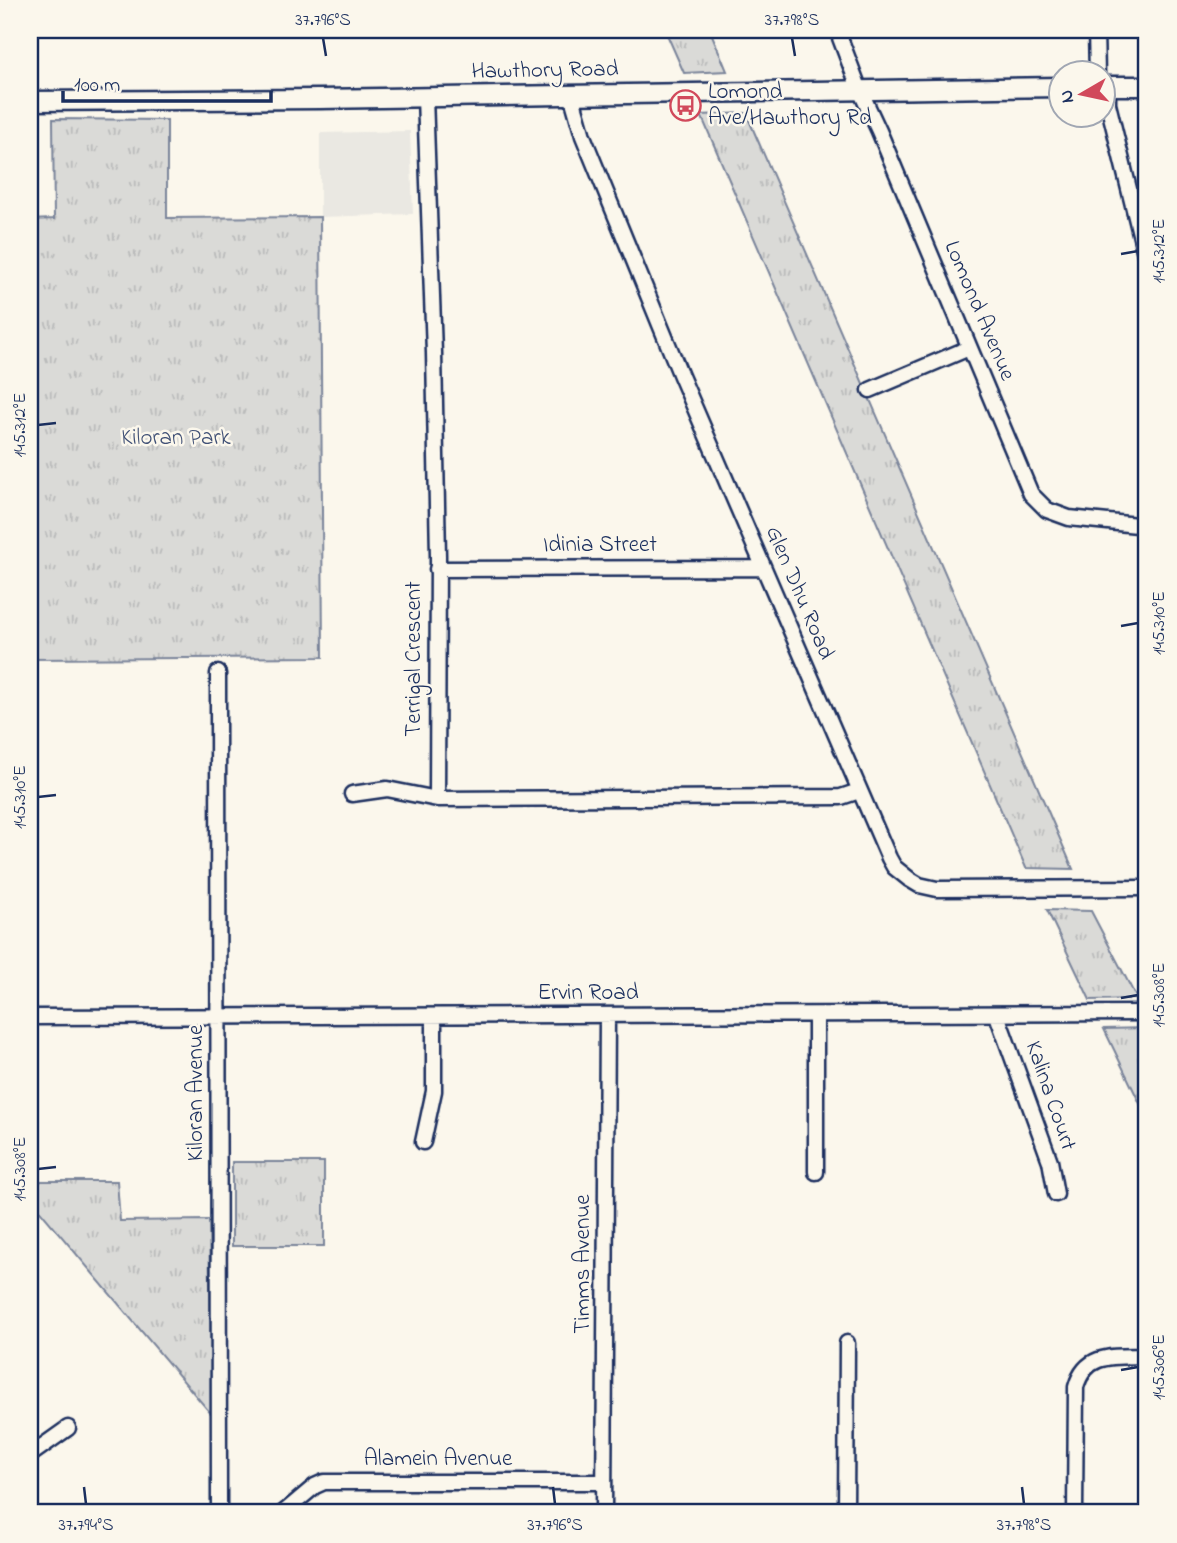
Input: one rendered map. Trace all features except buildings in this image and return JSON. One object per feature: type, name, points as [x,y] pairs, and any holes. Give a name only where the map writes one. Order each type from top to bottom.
[{"type":"main road","points":[[1118,83],[1147,86]]},
{"type":"main road","name":"Hawthory Road","points":[[30,101],[1048,87]]},
{"type":"street","name":"Lomond Avenue","points":[[837,30],[1031,494],[1046,510],[1069,518],[1147,526]]},
{"type":"street","points":[[1096,30],[1100,60]]},
{"type":"street","name":"Glen Dhu Road","points":[[571,94],[583,136],[763,568],[889,858],[902,874],[919,885],[937,890],[1147,888]]},
{"type":"street","name":"Terrigal Crescent","points":[[425,97],[434,353],[437,799]]},
{"type":"street","points":[[1114,130],[1147,262]]},
{"type":"street","points":[[870,390],[969,348]]},
{"type":"street","name":"Idinia Street","points":[[437,569],[763,568]]},
{"type":"street","name":"Kiloran Avenue","points":[[218,673],[219,1513]]},
{"type":"street","points":[[352,794],[387,789],[437,799],[841,797],[859,791]]},
{"type":"street","name":"Ervin Road","points":[[30,1017],[1147,1013]]},
{"type":"street","points":[[816,1015],[816,1172]]},
{"type":"street","name":"Kalina Court","points":[[997,1015],[1050,1161],[1056,1194]]},
{"type":"street","name":"Timms Avenue","points":[[604,1513],[607,1016]]},
{"type":"street","points":[[423,1142],[435,1091],[434,1017]]},
{"type":"street","points":[[846,1513],[847,1343]]},
{"type":"street","points":[[1075,1513],[1076,1387],[1079,1376],[1087,1366],[1105,1357],[1147,1356]]},
{"type":"street","points":[[30,1455],[68,1428]]},
{"type":"street","name":"Alamein Avenue","points":[[284,1513],[315,1486],[324,1482],[604,1482]]},
{"type":"shaded area","points":[[410,131],[413,214],[320,217],[320,133]]},
{"type":"green space","points":[[665,30],[710,30],[727,71],[684,73]]},
{"type":"green space","points":[[746,113],[1073,869],[1026,868],[701,115]]},
{"type":"green space","name":"Kiloran Park","points":[[53,119],[167,120],[167,218],[320,217],[323,657],[30,659],[30,220],[54,219]]},
{"type":"green space","points":[[1047,910],[1091,911],[1137,999],[1090,1000]]},
{"type":"green space","points":[[1147,1028],[1147,1118],[1104,1029]]},
{"type":"green space","points":[[232,1162],[324,1162],[324,1246],[232,1246]]},
{"type":"green space","points":[[41,1181],[117,1181],[120,1221],[209,1220],[212,1415],[30,1199]]},
{"type":"place","name":"Lomond Ave/Hawthory Rd","points":[[685,105]]}]
